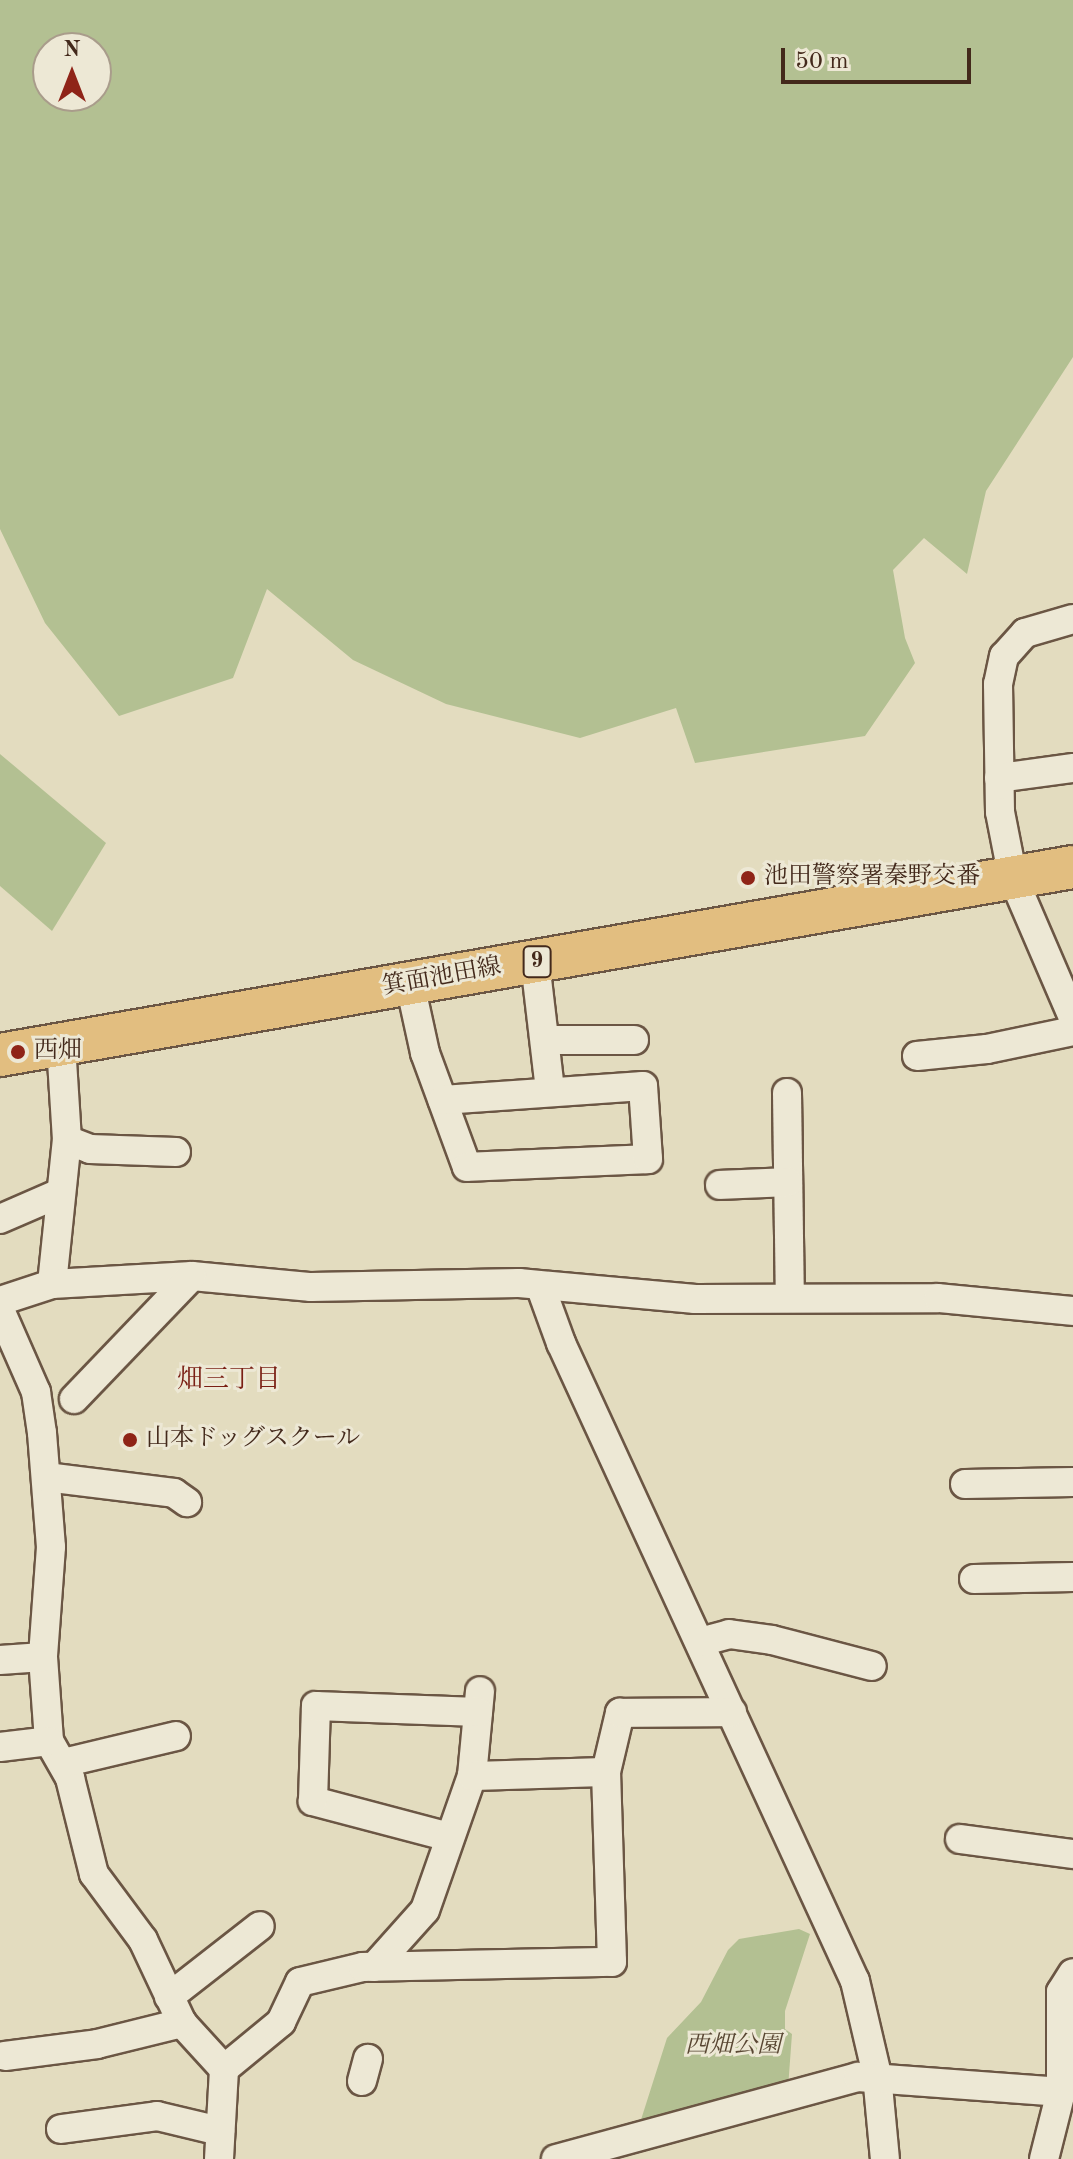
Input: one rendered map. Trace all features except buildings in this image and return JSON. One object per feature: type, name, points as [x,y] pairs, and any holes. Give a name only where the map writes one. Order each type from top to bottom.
[{"type":"main road","name":"箕面池田線","points":[[0,1055],[1073,867]]},
{"type":"street","points":[[1073,619],[1025,633],[1004,656],[998,684],[999,778],[1013,878],[1073,1017]]},
{"type":"street","points":[[999,778],[1073,768]]},
{"type":"street","points":[[535,962],[550,1089]]},
{"type":"street","points":[[410,984],[425,1053],[442,1100],[467,1167],[648,1159],[643,1086],[550,1089],[442,1100]]},
{"type":"street","points":[[917,1056],[987,1049],[1073,1031]]},
{"type":"street","points":[[545,1040],[634,1040]]},
{"type":"street","points":[[52,1284],[67,1140],[61,1044]]},
{"type":"street","points":[[787,1093],[790,1298]]},
{"type":"street","points":[[67,1140],[90,1149],[176,1152]]},
{"type":"street","points":[[720,1185],[788,1182]]},
{"type":"street","points":[[0,1219],[60,1193]]},
{"type":"street","points":[[0,1301],[52,1284],[192,1276],[311,1287],[461,1283],[695,1299],[938,1298],[1073,1311]]},
{"type":"street","points":[[74,1399],[192,1276]]},
{"type":"street","points":[[541,1288],[561,1343],[855,1981],[877,2075],[885,2159]]},
{"type":"street","points":[[0,1310],[36,1392],[51,1547],[43,1657],[56,1752],[94,1874],[143,1940],[182,2023],[224,2069],[220,2145],[157,2116],[108,2112],[61,2129]]},
{"type":"street","points":[[46,1477],[174,1493],[187,1502]]},
{"type":"street","points":[[965,1484],[1073,1482]]},
{"type":"street","points":[[974,1579],[1073,1577]]},
{"type":"street","points":[[700,1642],[729,1634],[772,1640],[872,1666]]},
{"type":"street","points":[[0,1660],[43,1657]]},
{"type":"street","points":[[374,1967],[425,1910],[472,1776],[479,1702],[316,1706],[313,1801],[449,1837]]},
{"type":"street","points":[[224,2069],[281,2022],[300,1982],[374,1967],[612,1962],[606,1772],[620,1713],[732,1712]]},
{"type":"street","points":[[0,1747],[56,1752],[176,1736]]},
{"type":"street","points":[[472,1776],[606,1772]]},
{"type":"street","points":[[960,1839],[1073,1854]]},
{"type":"street","points":[[169,1997],[260,1926]]},
{"type":"street","points":[[1044,2159],[1061,2092],[1061,1992],[1073,1973]]},
{"type":"street","points":[[5,2056],[97,2044],[182,2023]]},
{"type":"street","points":[[556,2159],[877,2075],[1061,2092]]},
{"type":"green space","points":[[0,0],[1073,0],[1073,357],[986,491],[967,574],[924,538],[893,570],[905,638],[915,663],[865,736],[695,763],[676,708],[580,738],[446,704],[353,660],[267,589],[233,678],[119,716],[45,623],[0,529]]},
{"type":"green space","points":[[0,754],[106,843],[52,931],[0,886]]},
{"type":"green space","name":"西畑公園","points":[[799,1929],[810,1934],[785,2011],[785,2029],[792,2034],[788,2088],[639,2126],[667,2038],[701,2002],[728,1950],[739,1939]]},
{"type":"place","name":"池田警察署秦野交番","points":[[748,878]]},
{"type":"place","name":"西畑","points":[[18,1052]]},
{"type":"place","name":"山本ドッグスクール","points":[[130,1440]]},
{"type":"district","name":"畑三丁目","points":[[229,1381]]}]
